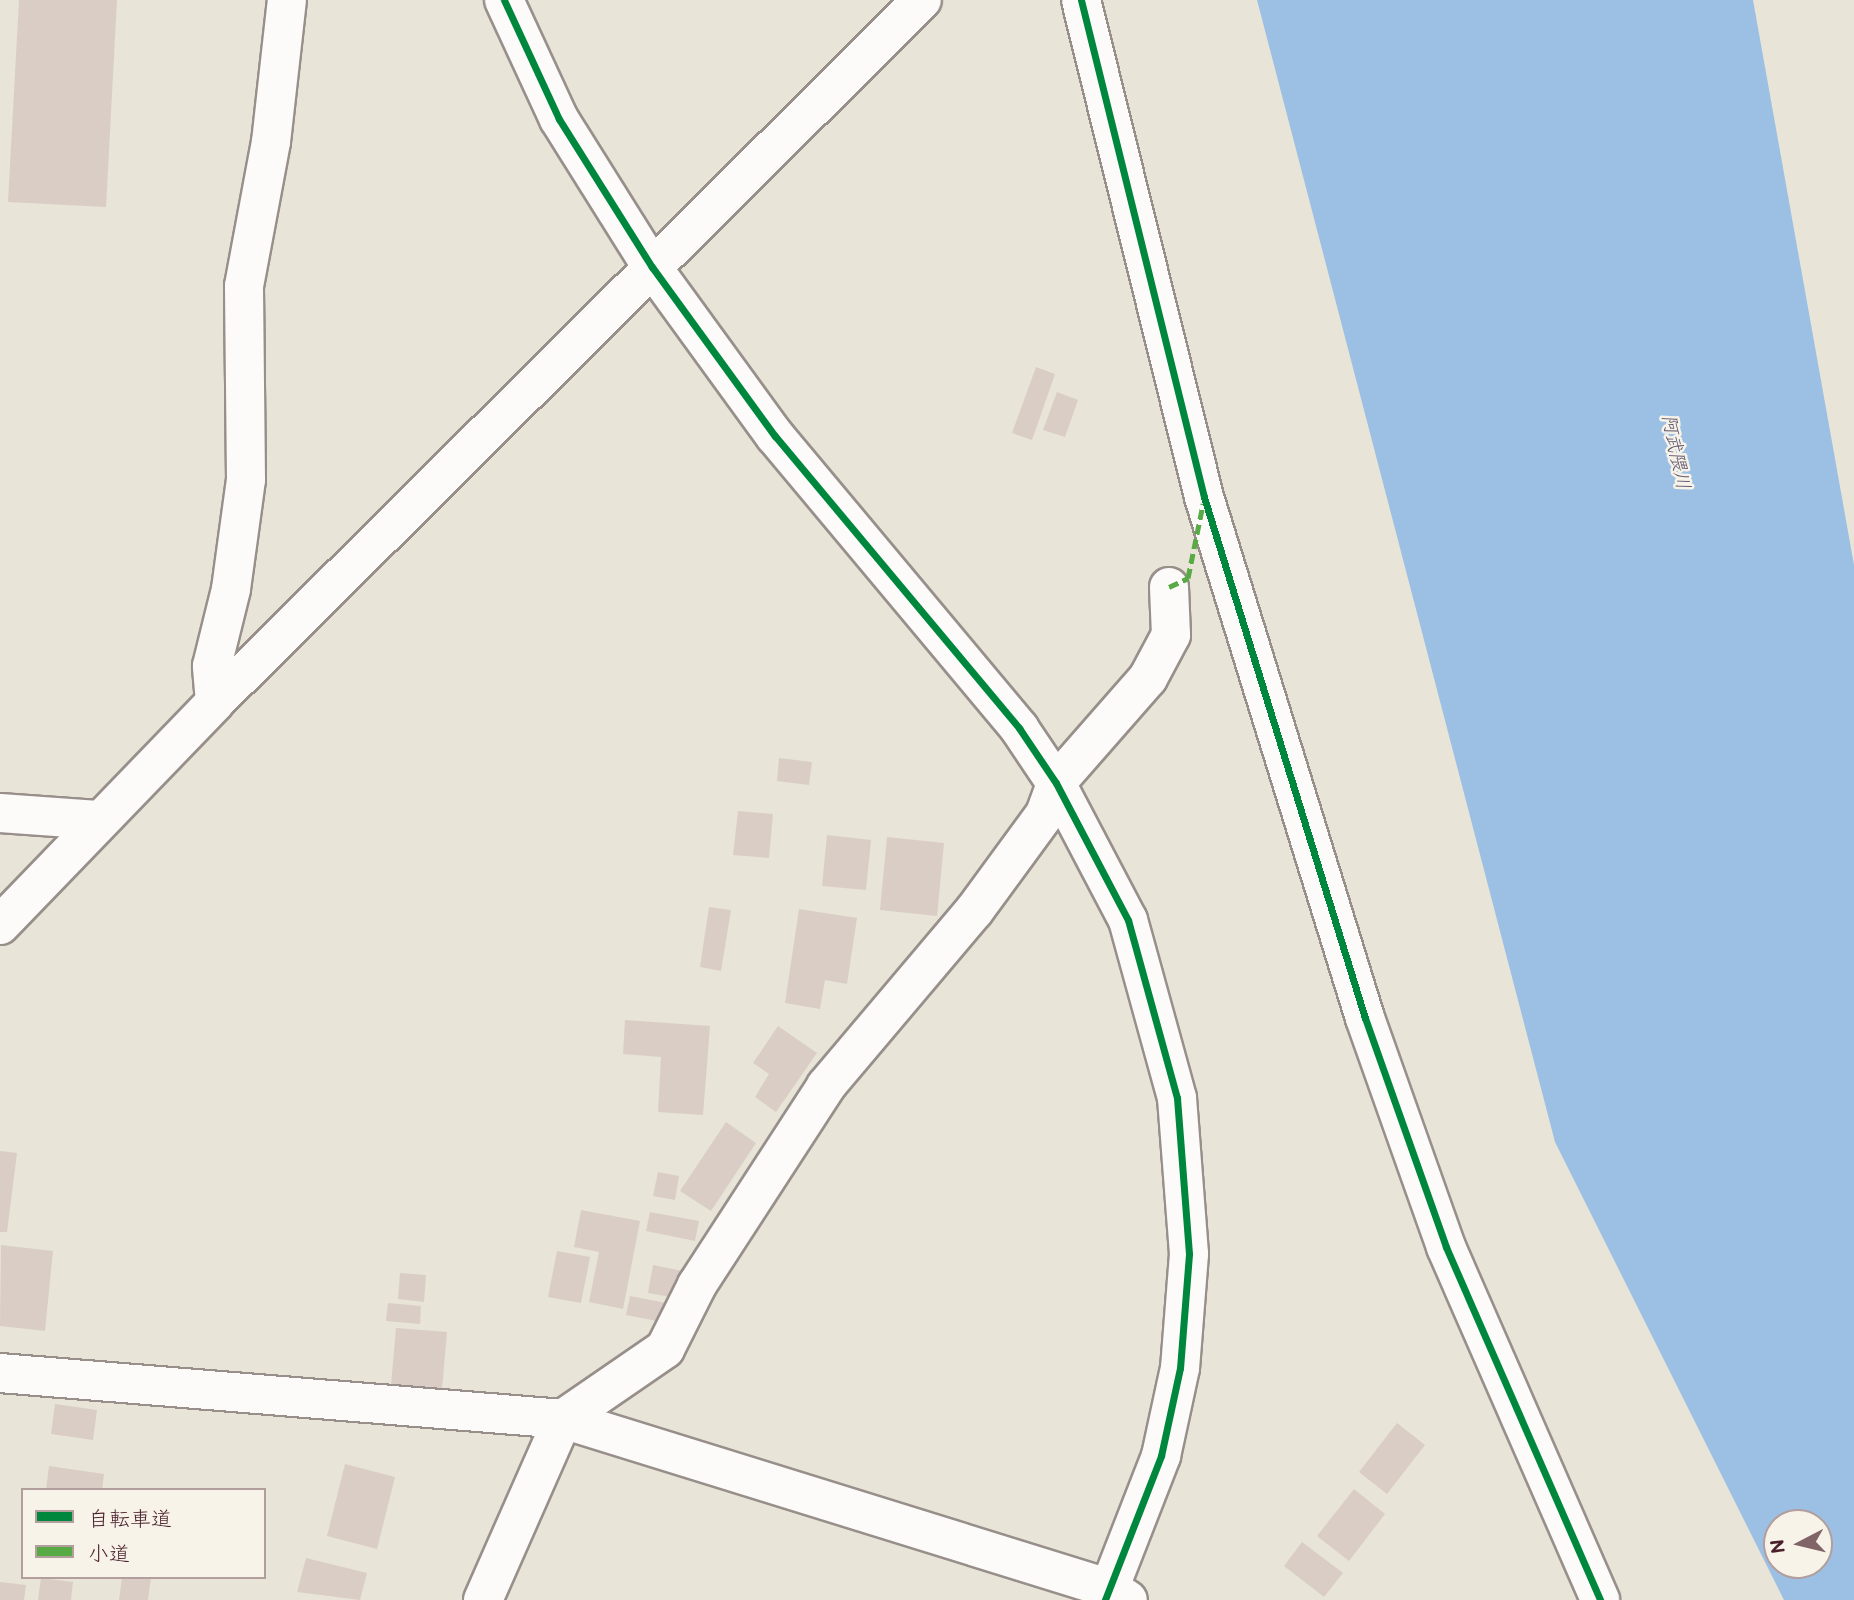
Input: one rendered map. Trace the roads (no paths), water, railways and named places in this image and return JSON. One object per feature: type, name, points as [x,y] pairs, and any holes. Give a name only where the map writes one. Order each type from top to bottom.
[{"type":"street","points":[[215,702],[212,666],[231,589],[246,480],[244,286],[271,142],[287,0]]},
{"type":"street","points":[[0,1373],[563,1419],[1115,1596],[1149,1496],[1180,1368],[1188,1202],[1177,1098],[1147,972],[1100,862],[1056,783],[965,659],[775,436],[652,267],[559,120],[504,0]]},
{"type":"street","points":[[0,925],[98,820],[215,702],[922,0]]},
{"type":"street","points":[[1081,0],[1204,497],[1365,1018],[1446,1247],[1600,1600]]},
{"type":"street","points":[[483,1600],[563,1419],[665,1349],[697,1285],[826,1086],[974,911],[1045,814],[1056,783],[1164,654],[1171,635],[1169,587]]},
{"type":"street","points":[[0,813],[98,820]]},
{"type":"water","name":"阿武隈川","points":[[1257,0],[1753,0],[1854,565],[1854,1600],[1784,1600],[1774,1579],[1833,1579],[1833,1509],[1763,1509],[1763,1558],[1555,1142]]}]
